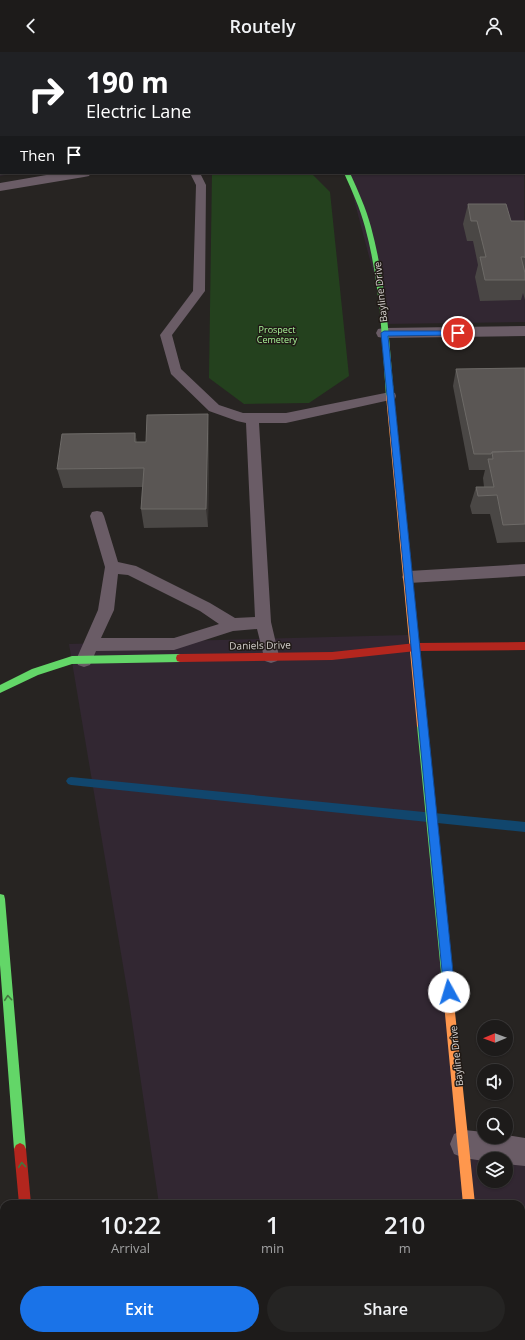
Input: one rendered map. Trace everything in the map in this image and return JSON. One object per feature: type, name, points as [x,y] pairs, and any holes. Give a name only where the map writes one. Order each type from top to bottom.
[{"type":"street","points":[[0,187],[78,174]]},
{"type":"street","name":"Bayline Drive","points":[[347,174],[360,200],[374,248],[378,273],[416,647],[469,1200]]},
{"type":"street","points":[[384,333],[525,331]]},
{"type":"street","name":"Daniels Drive","points":[[0,689],[35,672],[72,660],[332,656],[416,647],[525,646]]},
{"type":"street","points":[[0,899],[25,1200]]},
{"type":"street","points":[[464,1144],[525,1152]]},
{"type":"lane","points":[[195,174],[200,185],[199,291],[166,335],[175,371],[214,408],[242,418],[286,418],[390,396]]},
{"type":"lane","points":[[252,418],[263,622],[271,656]]},
{"type":"lane","points":[[84,660],[106,610],[112,567],[97,516]]},
{"type":"lane","points":[[112,567],[131,570],[205,607],[233,625]]},
{"type":"lane","points":[[409,578],[525,570]]},
{"type":"lane","points":[[90,645],[174,644],[200,637],[233,625],[263,622]]},
{"type":"shaded area","points":[[0,174],[12,174],[0,176]]},
{"type":"shaded area","points":[[347,174],[524,174],[525,322],[383,324],[379,294]]},
{"type":"shaded area","points":[[408,635],[459,1130],[477,1135],[477,1144],[513,1144],[513,1138],[525,1140],[525,1200],[158,1200],[129,1001],[69,644]]},
{"type":"green space","name":"Prospect Cemetery","points":[[212,174],[312,174],[330,192],[349,376],[309,403],[244,404],[209,378]]},
{"type":"building","points":[[468,204],[506,204],[511,221],[525,221],[525,257],[521,257],[525,280],[485,280],[480,257],[486,257],[477,221],[471,221]]},
{"type":"building","points":[[525,368],[525,451],[474,454],[456,369]]},
{"type":"building","points":[[208,414],[206,509],[141,509],[144,468],[57,469],[62,434],[135,433],[135,442],[146,442],[147,415]]},
{"type":"building","points":[[525,451],[525,524],[503,525],[497,495],[478,496],[476,487],[494,487],[488,459],[493,459],[492,452]]},
{"type":"waterway","points":[[71,781],[525,827]]},
{"type":"traffic: fast","points":[[347,174],[359,199],[375,253],[383,311],[390,396]]},
{"type":"traffic: fast","points":[[0,689],[35,672],[72,660],[180,658]]},
{"type":"traffic: fast","points":[[422,726],[448,993]]},
{"type":"traffic: fast","points":[[0,899],[20,1149]]},
{"type":"traffic: slow","points":[[390,396],[422,726]]},
{"type":"traffic: slow","points":[[448,993],[469,1200]]},
{"type":"traffic: jam","points":[[180,658],[332,656],[416,647],[525,646]]},
{"type":"traffic: jam","points":[[20,1149],[25,1200]]},
{"type":"route","points":[[449,992],[384,333],[458,333]]}]
